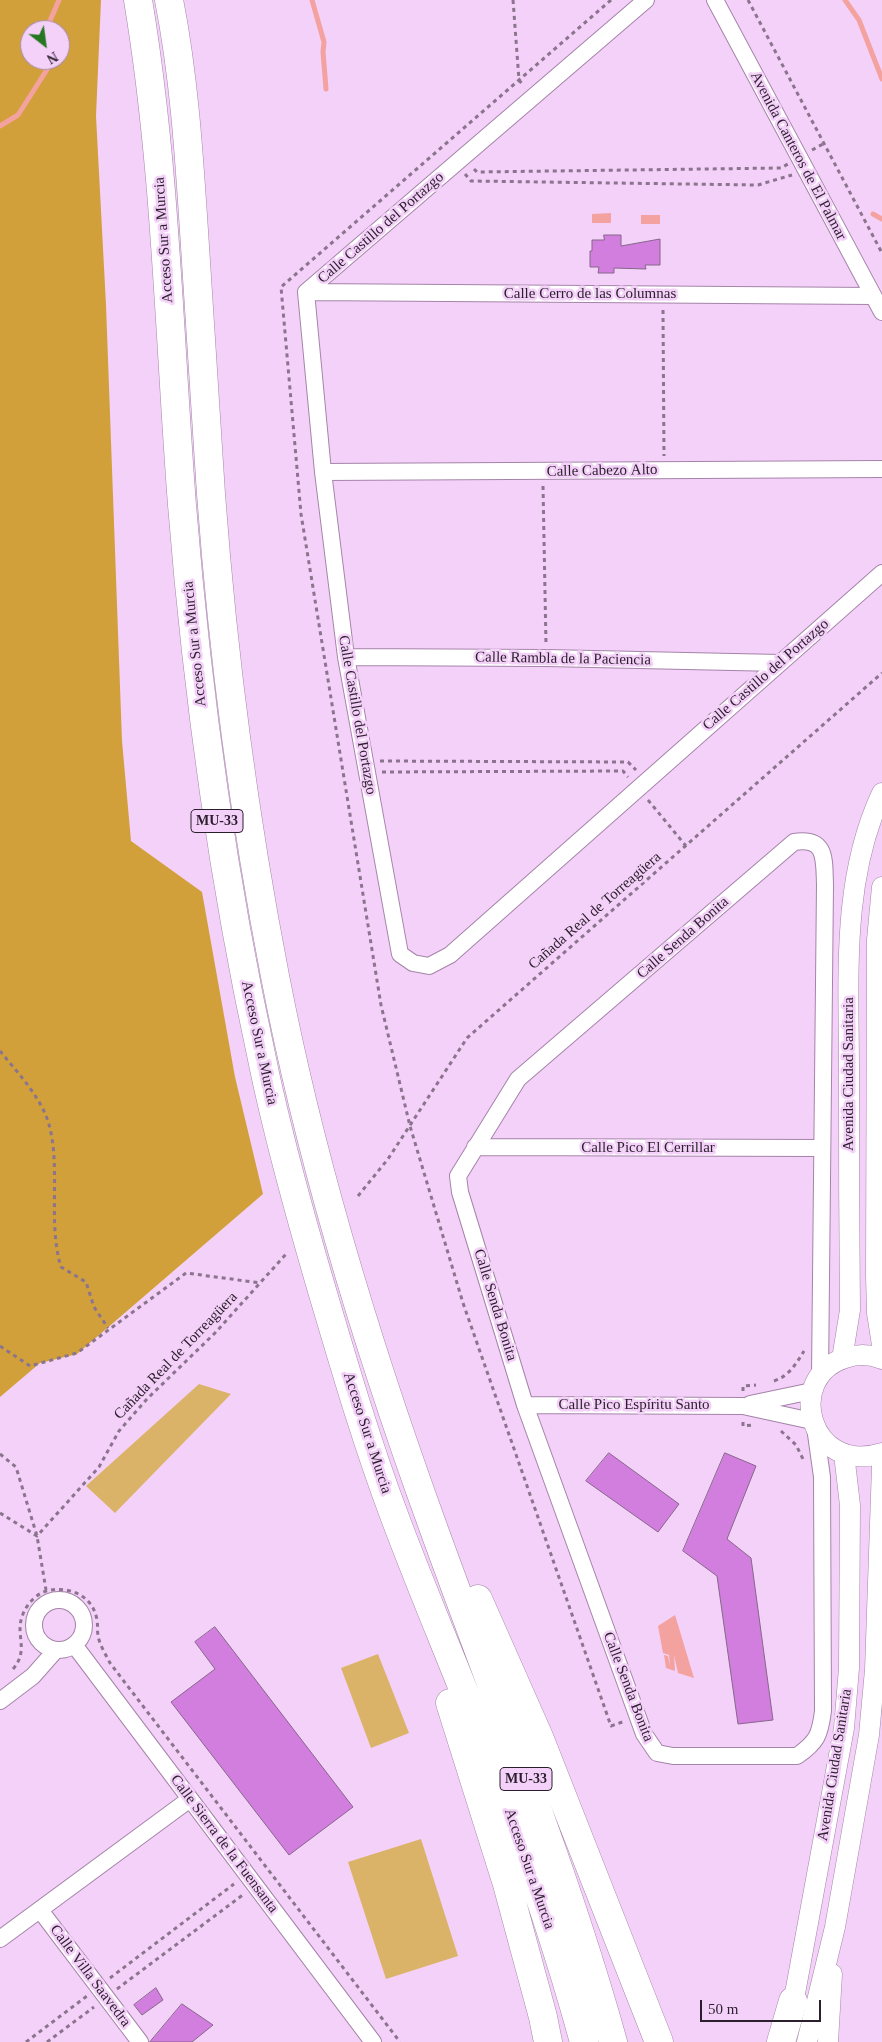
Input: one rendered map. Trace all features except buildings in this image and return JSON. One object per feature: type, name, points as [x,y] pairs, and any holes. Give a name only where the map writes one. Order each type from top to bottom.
[{"type":"highway","name":"Acceso Sur a Murcia","points":[[138,0],[154,113],[161,181],[182,504],[194,636],[216,818],[244,973],[278,1131],[301,1218],[360,1418],[432,1616],[500,1786],[558,1954],[584,2042]]},
{"type":"highway","name":"Acceso Sur a Murcia","points":[[169,0],[184,106],[191,174],[211,495],[223,631],[234,724],[260,893],[291,1052],[329,1209],[380,1376],[430,1518],[556,1859],[613,2042]]},
{"type":"highway","points":[[430,1518],[474,1592],[539,1737],[658,2042]]},
{"type":"highway","points":[[432,1616],[448,1699],[507,1884],[548,2042]]},
{"type":"highway","points":[[781,2042],[793,2001]]},
{"type":"street","name":"Calle Castillo del Portazgo","points":[[646,0],[306,292],[323,472],[346,657],[400,954],[414,963],[429,966],[450,955],[882,573]]},
{"type":"street","name":"Avenida Canteros de El Palmar","points":[[715,0],[882,312]]},
{"type":"street","name":"Calle Cerro de las Columnas","points":[[306,292],[873,296]]},
{"type":"street","name":"Calle Cabezo Alto","points":[[323,472],[882,469]]},
{"type":"street","name":"Calle Rambla de la Paciencia","points":[[346,657],[546,658],[780,663]]},
{"type":"street","name":"Avenida Ciudad Sanitaria","points":[[842,1358],[850,1310],[849,940],[858,861],[864,836],[882,793]]},
{"type":"street","name":"Calle Senda Bonita","points":[[813,1424],[822,1477],[824,1710],[821,1728],[813,1744],[797,1756],[672,1756],[658,1753],[650,1745],[644,1734],[525,1405],[460,1192],[458,1176],[518,1079],[794,842],[808,840],[819,846],[824,857],[821,1148]]},
{"type":"street","name":"Avenida Ciudad Sanitaria","points":[[882,888],[877,940],[876,1276],[877,1313],[882,1345]]},
{"type":"street","name":"Calle Pico El Cerrillar","points":[[475,1147],[821,1148]]},
{"type":"street","points":[[821,1148],[816,1383],[810,1407],[813,1424],[826,1444],[844,1454],[857,1457],[882,1453]]},
{"type":"street","points":[[816,1383],[842,1358],[864,1354],[882,1359]]},
{"type":"street","name":"Calle Pico Espíritu Santo","points":[[743,1406],[816,1383]]},
{"type":"street","name":"Calle Pico Espíritu Santo","points":[[525,1405],[743,1406],[813,1424]]},
{"type":"street","name":"Avenida Ciudad Sanitaria","points":[[788,2042],[793,2001],[832,1802],[844,1728],[849,1668],[850,1505],[844,1454]]},
{"type":"street","name":"Avenida Ciudad Sanitaria","points":[[807,2042],[835,1927],[869,1735],[875,1670],[882,1466]]},
{"type":"street","points":[[53,1600],[63,1600],[72,1603],[80,1610],[84,1619],[85,1629],[75,1646],[66,1650],[55,1651],[46,1648],[39,1641],[34,1632],[34,1622],[37,1612],[44,1605],[53,1600]]},
{"type":"street","points":[[877,1607],[882,1642]]},
{"type":"street","name":"Calle Sierra de la Fuensanta","points":[[75,1646],[373,2042]]},
{"type":"street","points":[[0,1701],[34,1676],[55,1651]]},
{"type":"street","points":[[0,1939],[190,1799]]},
{"type":"street","name":"Calle Villa Saavedra","points":[[40,1910],[140,2042]]},
{"type":"street","points":[[828,2042],[835,1927]]},
{"type":"path","points":[[513,0],[519,80],[533,97]]},
{"type":"path","points":[[748,0],[882,253]]},
{"type":"path","points":[[450,141],[471,182],[758,185],[803,164],[823,144]]},
{"type":"path","points":[[460,160],[477,172],[782,168],[803,164]]},
{"type":"path","points":[[663,294],[665,469]]},
{"type":"path","points":[[543,472],[546,658]]},
{"type":"path","name":"Cañada Real de Torreagüera","points":[[358,1196],[388,1159],[467,1038],[882,673]]},
{"type":"path","points":[[343,777],[365,766],[628,762],[686,846]]},
{"type":"path","points":[[365,766],[623,771],[643,784]]},
{"type":"path","points":[[0,1051],[26,1083],[48,1121],[54,1162],[56,1250],[61,1267],[86,1282],[94,1306],[108,1328]]},
{"type":"path","name":"Cañada Real de Torreagüera","points":[[37,1536],[98,1467],[119,1431],[147,1399],[215,1333],[287,1253]]},
{"type":"path","points":[[0,1346],[30,1366],[77,1353],[108,1328],[186,1273],[261,1283]]},
{"type":"path","points":[[0,1454],[16,1467],[37,1536],[46,1590]]},
{"type":"path","points":[[0,1513],[37,1536]]},
{"type":"path","points":[[47,2042],[102,1993],[250,1880],[263,1862]]},
{"type":"path","points":[[26,2042],[102,1993],[250,1880]]},
{"type":"shaded area","points":[[0,0],[101,0],[96,116],[106,305],[122,741],[131,841],[202,892],[235,1077],[263,1194],[77,1354],[40,1363],[0,1397]]},
{"type":"shaded area","points":[[611,213],[611,223],[592,223],[592,214]]},
{"type":"shaded area","points":[[641,215],[660,215],[660,224],[641,224]]},
{"type":"shaded area","points":[[199,1384],[231,1394],[115,1513],[86,1486]]},
{"type":"shaded area","points":[[675,1615],[694,1678],[678,1673],[674,1655],[675,1671],[666,1668],[664,1655],[668,1656],[670,1666],[669,1655],[663,1653],[658,1626]]},
{"type":"shaded area","points":[[378,1654],[409,1733],[371,1748],[341,1668]]},
{"type":"shaded area","points":[[421,1839],[458,1956],[386,1979],[348,1862]]},
{"type":"waterway","points":[[50,20],[59,0]]},
{"type":"waterway","points":[[312,0],[324,42],[326,89]]},
{"type":"waterway","points":[[845,0],[859,20],[882,79]]},
{"type":"waterway","points":[[0,126],[18,115],[47,70]]},
{"type":"waterway","points":[[873,214],[882,219]]}]
